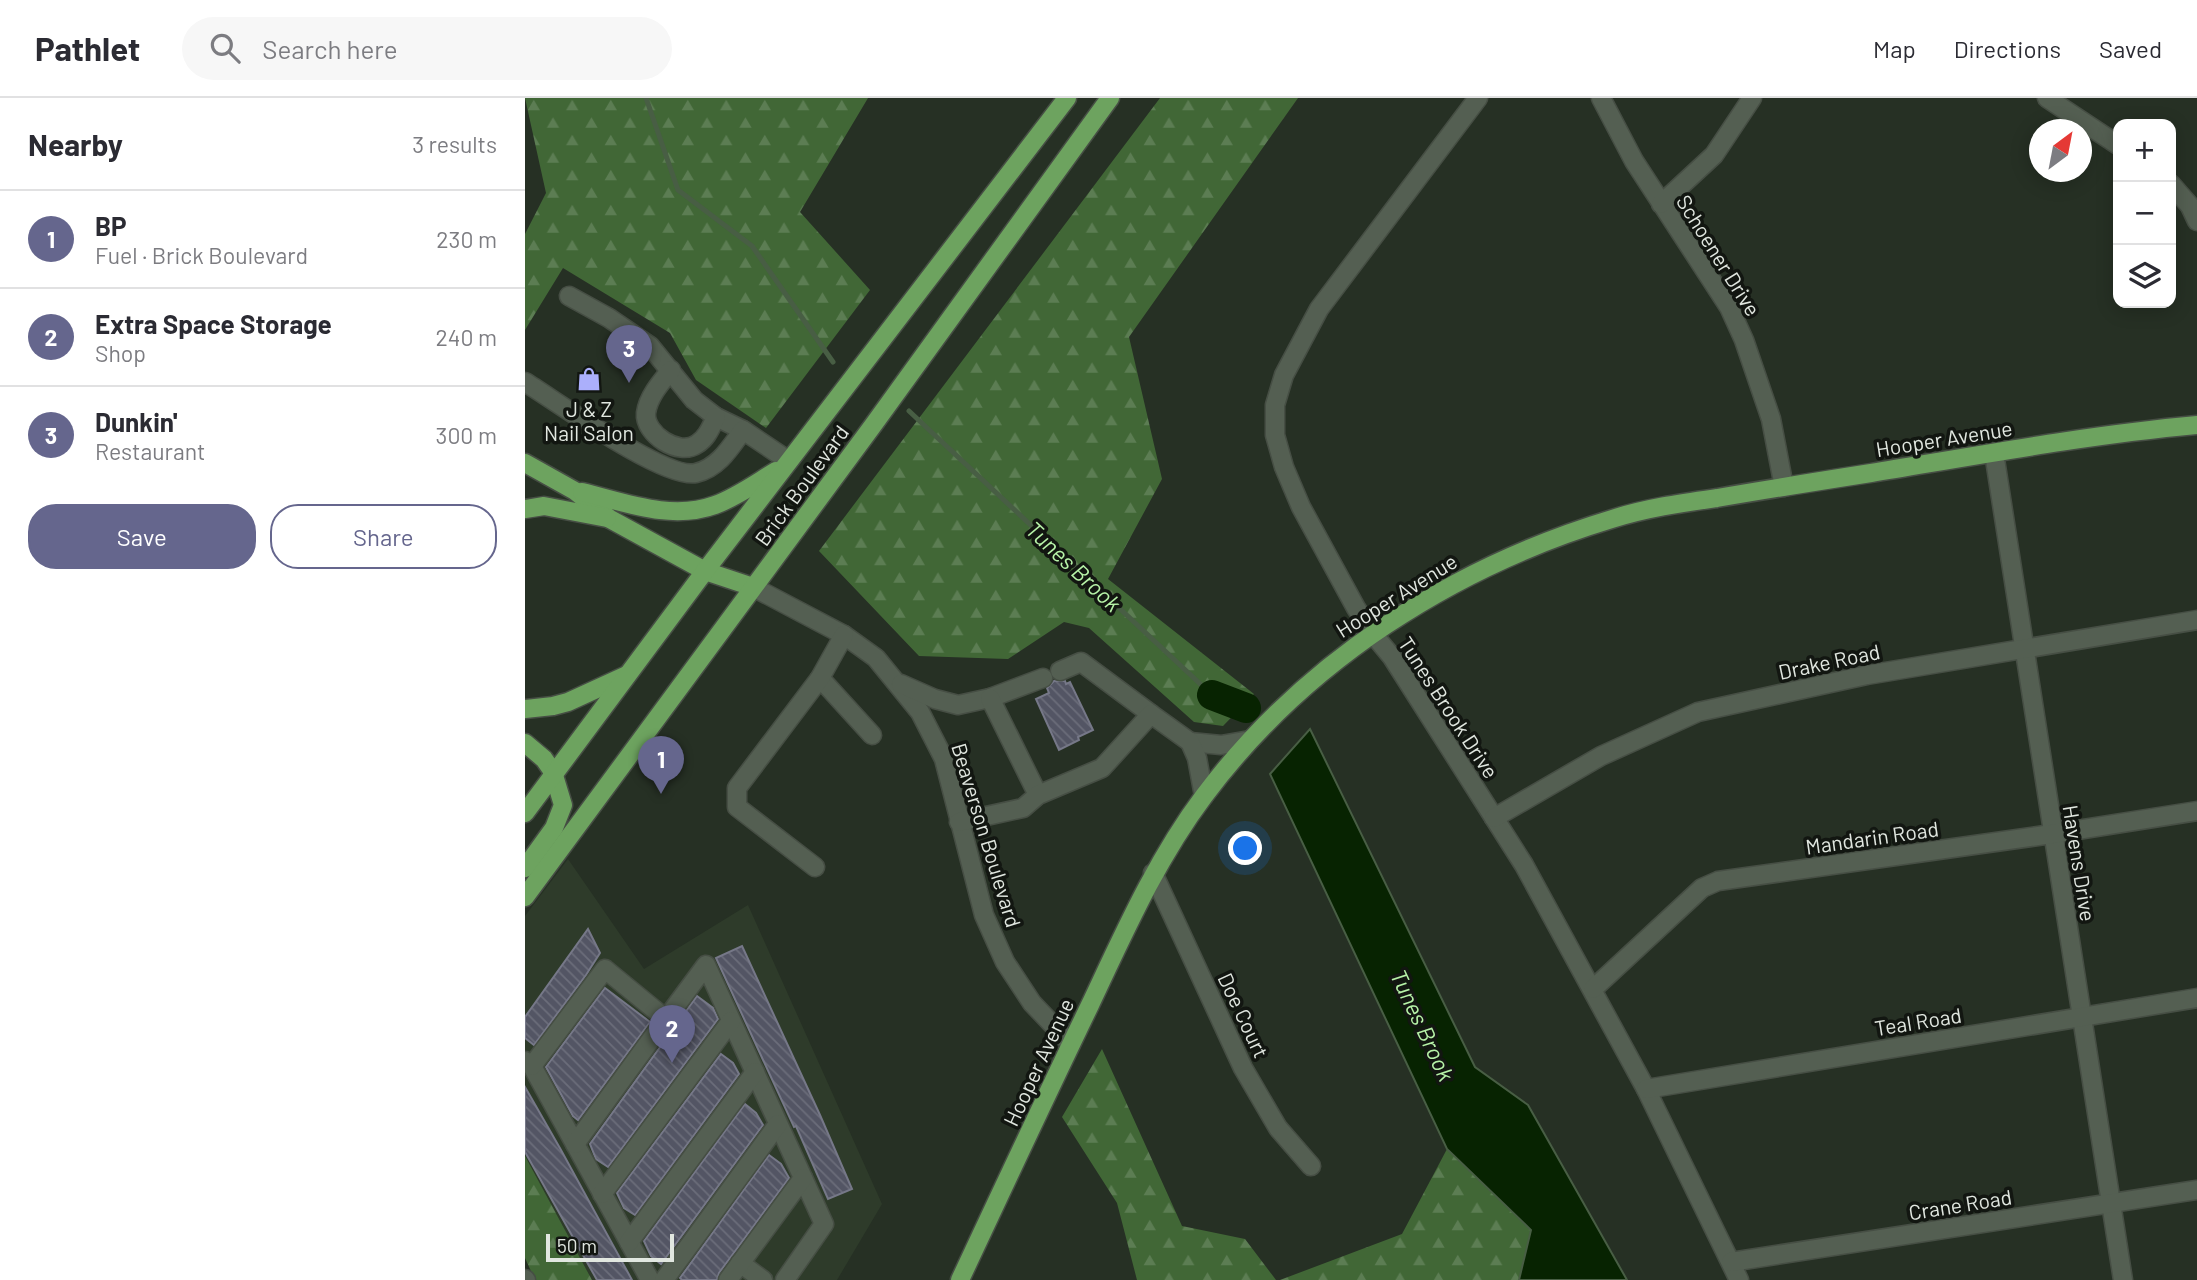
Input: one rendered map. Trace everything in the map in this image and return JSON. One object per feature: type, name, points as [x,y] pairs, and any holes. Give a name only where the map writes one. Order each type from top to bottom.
[{"type":"main road","name":"Brick Boulevard","points":[[525,813],[705,571],[1067,98]]},
{"type":"main road","name":"Brick Boulevard","points":[[525,897],[874,424],[1109,98]]},
{"type":"main road","name":"Hooper Avenue","points":[[960,1280],[1153,873],[1203,796],[1250,740],[1342,655],[1422,602],[1486,566],[1616,517],[1684,503],[1994,453],[2197,425]]},
{"type":"main road","points":[[575,491],[659,511],[686,511],[713,506],[744,491],[788,462]]},
{"type":"main road","name":"Beaverson Boulevard","points":[[525,463],[575,491],[610,519],[705,571],[753,587]]},
{"type":"main road","points":[[525,509],[544,506],[610,519]]},
{"type":"main road","points":[[525,709],[568,702],[630,673]]},
{"type":"main road","points":[[525,743],[544,759],[553,772],[563,805],[554,828],[525,868]]},
{"type":"street","name":"Tunes Brook Drive","points":[[1478,98],[1319,309],[1284,375],[1275,405],[1275,435],[1301,507],[1356,608],[1392,657],[1524,865],[1646,1089],[1739,1280]]},
{"type":"street","name":"Schoener Drive","points":[[1601,98],[1634,161],[1729,307],[1744,340],[1771,419],[1784,487]]},
{"type":"street","points":[[1661,204],[1714,155],[1752,98]]},
{"type":"street","points":[[2047,98],[2113,142]]},
{"type":"street","points":[[2176,190],[2190,206],[2197,221]]},
{"type":"street","points":[[569,296],[650,346],[694,400],[788,462]]},
{"type":"street","points":[[671,370],[653,394],[646,415],[647,426],[655,435],[687,449],[697,445],[706,436],[716,417]]},
{"type":"street","points":[[525,382],[669,469],[692,474],[708,469],[720,460],[743,430]]},
{"type":"street","points":[[654,462],[664,441]]},
{"type":"street","name":"Havens Drive","points":[[1994,453],[2080,1018],[2123,1280]]},
{"type":"street","name":"Beaverson Boulevard","points":[[753,587],[844,635],[876,658],[921,712],[944,759],[984,915],[1005,962],[1032,1003],[1072,1044]]},
{"type":"street","name":"Drake Road","points":[[1495,818],[1601,756],[1698,712],[1867,675],[2197,620]]},
{"type":"street","points":[[814,867],[737,807],[737,788],[820,678],[844,635]]},
{"type":"street","points":[[1060,671],[1081,662],[1190,742],[1221,745],[1250,740]]},
{"type":"street","points":[[820,678],[872,735]]},
{"type":"street","points":[[898,682],[935,699],[958,705],[990,698],[1043,678]]},
{"type":"street","points":[[990,698],[1038,795]]},
{"type":"street","points":[[959,822],[1023,808],[1038,795],[1102,768],[1151,715]]},
{"type":"street","points":[[1190,742],[1197,758],[1203,796]]},
{"type":"street","name":"Mandarin Road","points":[[1593,989],[1702,888],[1718,881],[2197,811]]},
{"type":"street","name":"Doe Court","points":[[1153,873],[1243,1068],[1278,1128],[1311,1166]]},
{"type":"street","points":[[575,1144],[706,965],[824,1224],[785,1280]]},
{"type":"street","points":[[650,1280],[528,1063],[605,970],[667,1019]]},
{"type":"street","name":"Teal Road","points":[[1646,1089],[2197,998]]},
{"type":"street","points":[[603,1194],[731,1021]]},
{"type":"street","points":[[629,1242],[755,1072]]},
{"type":"street","points":[[664,1280],[778,1124]]},
{"type":"street","points":[[727,1280],[803,1178]]},
{"type":"street","name":"Crane Road","points":[[1731,1262],[2197,1190]]},
{"type":"street","points":[[740,1263],[763,1280]]},
{"type":"shaded area","points":[[568,859],[644,969],[748,905],[882,1204],[837,1280],[592,1280],[525,1156],[525,916]]},
{"type":"green space","points":[[525,98],[868,98],[800,212],[870,290],[766,428],[696,380],[670,333],[563,268],[525,330],[525,234],[546,193]]},
{"type":"green space","points":[[1160,98],[1298,98],[1129,337],[1162,479],[1108,579],[1254,694],[1223,726],[1194,722],[1089,628],[1064,622],[1008,659],[919,656],[819,551]]},
{"type":"green space","points":[[1102,1049],[1182,1226],[1245,1239],[1276,1280],[1137,1280],[1117,1203],[1062,1117]]},
{"type":"green space","points":[[1447,1149],[1531,1230],[1519,1280],[1280,1280],[1402,1234]]},
{"type":"green space","points":[[525,1156],[592,1280],[535,1280],[525,1258]]},
{"type":"water","points":[[1310,729],[1475,1067],[1528,1105],[1627,1280],[1519,1280],[1531,1230],[1447,1149],[1270,774]]},
{"type":"building","points":[[1054,681],[1065,681],[1066,684],[1070,682],[1093,730],[1059,750],[1036,699],[1049,693],[1047,688]]},
{"type":"building","points":[[588,929],[600,953],[534,1045],[525,1038],[525,1017]]},
{"type":"building","points":[[742,946],[852,1189],[828,1199],[716,958]]},
{"type":"building","points":[[605,988],[650,1022],[578,1120],[573,1116],[546,1067]]},
{"type":"building","points":[[697,996],[713,1008],[718,1019],[608,1167],[596,1159],[590,1144]]},
{"type":"building","points":[[721,1054],[733,1063],[739,1074],[635,1215],[624,1208],[617,1193]]},
{"type":"building","points":[[525,1087],[632,1280],[597,1280],[525,1152]]},
{"type":"building","points":[[745,1104],[756,1113],[763,1125],[661,1264],[651,1256],[644,1241]]},
{"type":"building","points":[[769,1155],[781,1164],[789,1178],[719,1273],[717,1280],[682,1280],[680,1278]]},
{"type":"waterway","name":"Tunes Brook","points":[[646,98],[678,190],[752,246],[833,362]]},
{"type":"waterway","name":"Tunes Brook","points":[[909,411],[1212,695]]},
{"type":"waterway","name":"Tunes Brook","points":[[1212,695],[1246,708]]},
{"type":"place","name":"J & Z Nail Salon","points":[[589,379]]},
{"type":"place","name":"Dunkin'","points":[[629,383]]},
{"type":"place","name":"BP","points":[[661,794]]},
{"type":"place","name":"Extra Space Storage","points":[[672,1063]]}]
